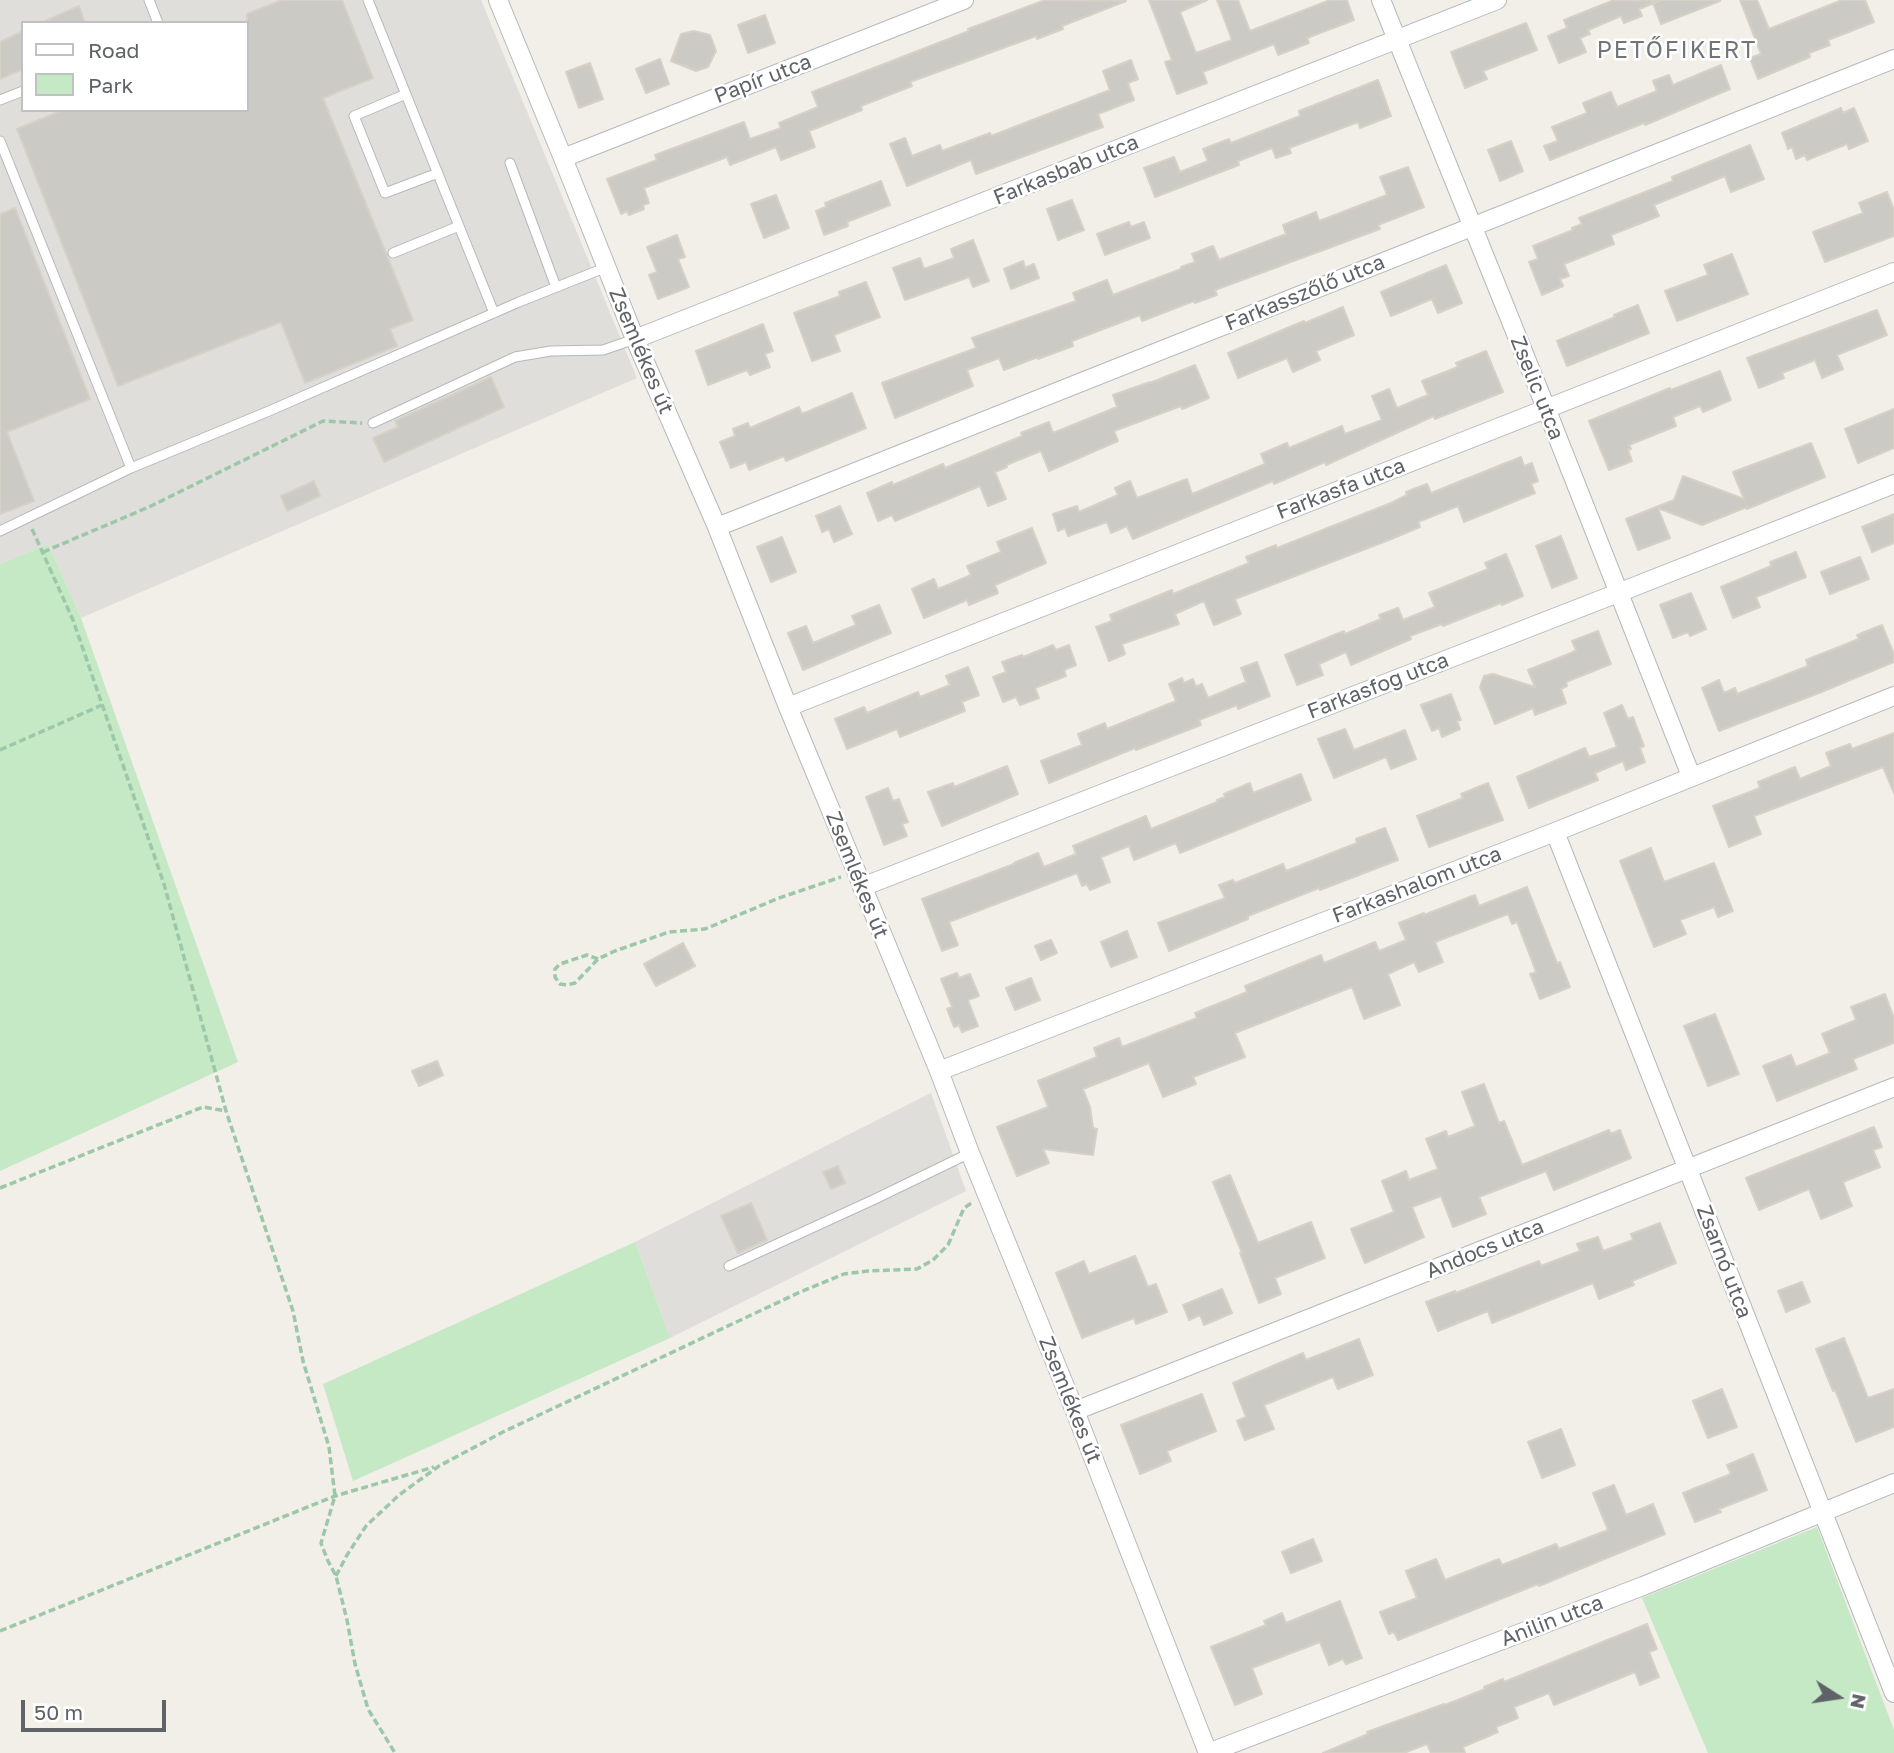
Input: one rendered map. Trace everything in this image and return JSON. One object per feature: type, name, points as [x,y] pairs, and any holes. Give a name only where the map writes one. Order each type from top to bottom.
[{"type":"street","name":"Zsemlékes út","points":[[498,0],[635,340],[717,527],[788,707],[939,1071],[1208,1753]]},
{"type":"street","name":"Papír utca","points":[[563,158],[964,0]]},
{"type":"street","name":"Zselic utca","points":[[1381,0],[1691,776]]},
{"type":"street","name":"Farkasbab utca","points":[[635,340],[1497,0]]},
{"type":"street","name":"Farkasszőlő utca","points":[[717,527],[1894,60]]},
{"type":"street","name":"Farkasfa utca","points":[[788,707],[1894,272]]},
{"type":"street","name":"Farkasfog utca","points":[[862,887],[1894,484]]},
{"type":"street","name":"Farkashalom utca","points":[[939,1071],[1555,832],[1894,696]]},
{"type":"street","name":"Zsarnó utca","points":[[1555,832],[1894,1693]]},
{"type":"street","name":"Andocs utca","points":[[1075,1411],[1894,1087]]},
{"type":"street","name":"Anilin utca","points":[[1208,1753],[1643,1586],[1894,1483]]},
{"type":"lane","points":[[149,0],[157,21]]},
{"type":"lane","points":[[368,0],[494,313]]},
{"type":"lane","points":[[0,100],[21,92]]},
{"type":"lane","points":[[406,94],[354,116],[385,192],[438,173]]},
{"type":"lane","points":[[0,141],[131,468]]},
{"type":"lane","points":[[510,163],[556,287]]},
{"type":"lane","points":[[393,253],[459,226]]},
{"type":"lane","points":[[0,531],[131,468],[607,267]]},
{"type":"lane","points":[[373,422],[515,357],[551,351],[603,350],[635,340]]},
{"type":"lane","points":[[729,1266],[970,1153]]},
{"type":"path","points":[[43,552],[149,508],[323,421],[373,422]]},
{"type":"path","points":[[27,518],[73,620],[164,884],[226,1111],[293,1311],[303,1361],[328,1447],[335,1496],[321,1543],[336,1576],[355,1664],[368,1709],[395,1753]]},
{"type":"path","points":[[0,750],[102,705]]},
{"type":"path","points":[[598,959],[587,955],[571,959],[555,969],[555,978],[560,984],[575,983],[598,959],[615,951],[669,932],[705,929],[779,898],[839,878]]},
{"type":"path","points":[[0,1188],[203,1107],[226,1111]]},
{"type":"path","points":[[336,1576],[366,1526],[399,1495],[439,1466],[503,1432],[800,1292],[844,1274],[917,1269],[933,1260],[948,1245],[964,1208],[987,1194]]},
{"type":"path","points":[[0,1632],[335,1496],[439,1466]]},
{"type":"shaded area","points":[[0,0],[481,0],[637,378],[81,618],[48,544],[0,564]]},
{"type":"shaded area","points":[[931,1093],[966,1191],[670,1338],[635,1242]]},
{"type":"green space","points":[[48,544],[81,618],[238,1062],[0,1171],[0,564]]},
{"type":"green space","points":[[635,1242],[670,1338],[353,1481],[323,1384]]},
{"type":"green space","points":[[1817,1527],[1894,1730],[1894,1753],[1708,1753],[1642,1598]]},
{"type":"building","points":[[282,0],[342,0],[373,78],[323,98],[413,320],[390,329],[397,346],[305,383],[281,322],[118,386],[17,129],[58,112],[248,112],[247,14]]},
{"type":"building","points":[[1045,0],[1126,1],[1062,26],[1063,29],[1037,39],[1036,36],[910,82],[912,86],[809,131],[815,147],[781,160],[776,147],[730,165],[727,157],[644,188],[649,203],[643,205],[644,209],[629,215],[627,211],[621,214],[607,179],[657,160],[655,155],[744,122],[750,139],[781,128],[779,123],[818,107],[812,92]]},
{"type":"building","points":[[1149,0],[1207,0],[1180,12],[1196,53],[1232,40],[1217,0],[1238,0],[1250,31],[1330,0],[1347,0],[1354,20],[1307,38],[1309,43],[1278,55],[1274,44],[1203,72],[1207,83],[1177,94],[1165,62],[1172,60]]},
{"type":"building","points":[[1614,0],[1659,1],[1639,9],[1642,16],[1624,23],[1621,16],[1588,30],[1590,34],[1580,38],[1586,52],[1559,63],[1548,36],[1567,28],[1564,20]]},
{"type":"building","points":[[1662,0],[1720,1],[1661,24],[1653,3]]},
{"type":"building","points":[[1740,0],[1757,0],[1769,29],[1842,0],[1865,0],[1874,22],[1828,40],[1830,45],[1809,53],[1810,57],[1758,79],[1750,58],[1761,54]]},
{"type":"building","points":[[79,6],[84,21],[45,21]]},
{"type":"building","points":[[765,15],[775,43],[748,53],[738,25]]},
{"type":"building","points":[[1526,23],[1537,50],[1483,71],[1487,79],[1465,88],[1451,52]]},
{"type":"building","points":[[694,31],[710,35],[716,51],[708,67],[696,71],[671,61],[681,34]]},
{"type":"building","points":[[21,32],[21,70],[0,79],[0,42]]},
{"type":"building","points":[[660,59],[669,84],[646,93],[636,69]]},
{"type":"building","points":[[1131,60],[1138,79],[1128,83],[1134,100],[1098,114],[1103,127],[976,174],[971,160],[907,186],[890,144],[905,138],[912,156],[940,145],[942,151],[990,133],[991,136],[1110,90],[1103,71]]},
{"type":"building","points":[[590,63],[603,99],[579,108],[566,72]]},
{"type":"building","points":[[1721,65],[1730,89],[1645,125],[1644,123],[1550,160],[1544,146],[1558,141],[1552,127],[1587,113],[1583,103],[1611,92],[1617,107],[1657,91],[1653,81],[1669,75],[1673,85]]},
{"type":"building","points":[[1378,80],[1391,116],[1360,128],[1358,122],[1289,148],[1291,153],[1276,158],[1272,148],[1238,161],[1239,165],[1155,197],[1144,168],[1174,157],[1180,172],[1208,161],[1203,149],[1229,139],[1231,143],[1300,116],[1299,111]]},
{"type":"building","points":[[1841,108],[1843,113],[1854,108],[1868,141],[1849,149],[1847,144],[1807,160],[1805,155],[1796,159],[1792,147],[1788,149],[1782,133]]},
{"type":"building","points":[[1511,141],[1523,171],[1500,181],[1488,150]]},
{"type":"building","points":[[1750,145],[1764,179],[1731,192],[1725,176],[1654,205],[1659,216],[1611,235],[1614,244],[1564,264],[1569,276],[1560,279],[1563,286],[1542,295],[1529,262],[1538,259],[1533,246],[1573,230],[1572,228],[1582,224],[1579,218],[1673,181],[1672,177]]},
{"type":"building","points":[[1408,167],[1424,207],[1378,225],[1380,229],[1215,290],[1217,295],[1195,303],[1194,301],[1142,321],[1140,315],[1072,341],[1073,346],[1038,359],[1004,370],[999,358],[967,370],[973,386],[895,418],[882,383],[976,348],[972,338],[1076,301],[1073,293],[1107,280],[1113,295],[1181,269],[1195,262],[1192,254],[1213,246],[1219,260],[1286,234],[1283,225],[1316,212],[1319,221],[1387,195],[1380,177]]},
{"type":"building","points":[[881,181],[890,205],[847,222],[848,226],[824,235],[816,211],[826,207],[825,203]]},
{"type":"building","points":[[1887,192],[1894,210],[1894,236],[1825,262],[1813,232],[1863,213],[1859,203]]},
{"type":"building","points":[[776,195],[789,228],[764,238],[751,204]]},
{"type":"building","points":[[1072,200],[1084,230],[1058,240],[1047,209]]},
{"type":"building","points":[[15,208],[90,399],[7,432],[34,501],[0,514],[0,214]]},
{"type":"building","points":[[1129,222],[1131,227],[1144,222],[1150,238],[1105,255],[1097,234]]},
{"type":"building","points":[[677,235],[685,257],[678,259],[689,287],[658,299],[649,275],[657,272],[647,247]]},
{"type":"building","points":[[973,240],[989,281],[973,287],[969,277],[905,300],[893,268],[920,258],[924,269],[954,258],[951,249]]},
{"type":"building","points":[[1732,254],[1748,294],[1677,321],[1665,291],[1708,275],[1704,265]]},
{"type":"building","points":[[1023,261],[1025,268],[1034,264],[1039,278],[1011,289],[1004,269]]},
{"type":"building","points":[[1446,265],[1462,303],[1438,313],[1432,299],[1391,316],[1381,292]]},
{"type":"building","points":[[866,282],[880,317],[834,335],[840,351],[812,361],[794,313],[840,296],[839,292]]},
{"type":"building","points":[[1638,305],[1649,333],[1567,366],[1557,341]]},
{"type":"building","points":[[1343,307],[1354,335],[1316,351],[1320,360],[1293,372],[1287,358],[1238,378],[1228,353]]},
{"type":"building","points":[[1877,310],[1887,335],[1837,355],[1843,369],[1822,378],[1815,360],[1782,373],[1784,378],[1759,388],[1747,358]]},
{"type":"building","points":[[763,324],[773,351],[765,354],[770,367],[750,375],[747,370],[708,385],[696,351]]},
{"type":"building","points":[[1486,351],[1503,392],[1435,419],[1434,416],[1326,465],[1325,462],[1274,484],[1273,481],[1133,539],[1127,526],[1111,533],[1107,522],[1068,536],[1065,528],[1058,531],[1053,514],[1077,506],[1079,512],[1118,495],[1115,488],[1130,481],[1137,498],[1187,479],[1192,494],[1265,464],[1261,454],[1287,443],[1289,448],[1342,426],[1345,434],[1382,420],[1372,396],[1389,389],[1397,408],[1428,395],[1422,381],[1458,367],[1456,363]]},
{"type":"building","points":[[1195,365],[1209,398],[1114,431],[1118,441],[1049,471],[1041,451],[1006,465],[1007,467],[995,472],[1006,499],[988,506],[980,486],[895,521],[892,515],[878,521],[867,493],[943,464],[945,468],[1049,422],[1053,433],[1117,407],[1113,395]]},
{"type":"building","points":[[1720,371],[1731,400],[1703,412],[1700,406],[1673,417],[1676,426],[1629,445],[1632,461],[1609,470],[1589,421]]},
{"type":"building","points":[[491,377],[504,407],[384,462],[373,438],[398,427],[395,421]]},
{"type":"building","points":[[852,393],[866,428],[786,461],[784,456],[749,470],[746,462],[731,468],[720,442],[735,436],[733,429],[748,423],[750,428],[799,407],[802,414]]},
{"type":"building","points":[[1894,409],[1894,448],[1858,463],[1845,429]]},
{"type":"building","points":[[1811,443],[1825,477],[1702,525],[1658,508],[1670,538],[1638,550],[1626,519],[1674,500],[1683,476],[1744,499],[1733,472]]},
{"type":"building","points":[[1521,457],[1524,466],[1532,463],[1538,481],[1531,484],[1535,493],[1464,522],[1458,506],[1418,522],[1420,527],[1235,599],[1241,614],[1214,625],[1204,601],[1175,614],[1179,624],[1122,644],[1125,654],[1109,661],[1096,627],[1112,621],[1110,615],[1172,590],[1173,594],[1249,563],[1246,557],[1276,545],[1277,548],[1391,503],[1407,495],[1406,492],[1427,484],[1431,493]]},
{"type":"building","points":[[314,481],[320,496],[287,511],[281,496]]},
{"type":"building","points":[[840,506],[852,534],[834,542],[829,529],[822,532],[816,516]]},
{"type":"building","points":[[1894,514],[1894,543],[1872,552],[1862,527]]},
{"type":"building","points":[[1032,528],[1046,563],[995,585],[998,593],[969,605],[967,600],[924,618],[912,589],[934,579],[938,589],[971,575],[967,566],[1001,552],[997,542]]},
{"type":"building","points":[[1561,536],[1577,578],[1552,588],[1536,546]]},
{"type":"building","points":[[782,537],[796,572],[771,582],[757,547]]},
{"type":"building","points":[[1796,552],[1806,577],[1756,597],[1760,607],[1733,618],[1721,587],[1771,566],[1770,562]]},
{"type":"building","points":[[1506,554],[1523,596],[1410,636],[1411,639],[1351,665],[1346,652],[1319,664],[1323,675],[1297,685],[1285,655],[1344,631],[1345,634],[1381,619],[1379,615],[1398,608],[1403,620],[1435,607],[1429,593],[1488,569],[1485,563]]},
{"type":"building","points":[[1860,557],[1869,579],[1830,594],[1821,572]]},
{"type":"building","points":[[1691,593],[1706,629],[1690,636],[1688,632],[1673,638],[1660,605]]},
{"type":"building","points":[[879,605],[891,633],[803,670],[788,633],[806,626],[813,643],[856,625],[852,616]]},
{"type":"building","points":[[1882,625],[1894,654],[1894,662],[1719,731],[1702,688],[1719,680],[1724,693],[1735,688],[1737,694],[1808,666],[1806,660],[1859,639],[1857,635]]},
{"type":"building","points":[[1598,631],[1611,664],[1566,682],[1567,686],[1561,689],[1566,703],[1535,715],[1533,708],[1495,724],[1480,687],[1484,676],[1493,674],[1535,687],[1528,670],[1571,653],[1576,650],[1572,641]]},
{"type":"building","points":[[1053,645],[1056,650],[1069,645],[1076,665],[1064,670],[1066,676],[1035,688],[1039,698],[1020,705],[1016,697],[1003,702],[993,677],[1006,672],[1002,662]]},
{"type":"building","points":[[1257,662],[1270,696],[1238,709],[1237,705],[1199,720],[1201,725],[1049,783],[1041,761],[1082,745],[1078,734],[1105,723],[1107,729],[1176,701],[1169,684],[1182,678],[1184,683],[1193,679],[1196,687],[1202,684],[1208,698],[1246,682],[1241,668]]},
{"type":"building","points":[[968,667],[979,695],[962,702],[965,711],[900,737],[897,729],[847,749],[835,719],[864,707],[867,713],[918,692],[920,697],[950,685],[946,676]]},
{"type":"building","points":[[1451,694],[1461,720],[1457,721],[1460,729],[1442,737],[1439,728],[1432,731],[1421,705]]},
{"type":"building","points":[[1622,705],[1628,719],[1633,717],[1644,746],[1640,748],[1645,762],[1626,770],[1623,761],[1595,773],[1598,780],[1529,808],[1517,777],[1585,748],[1589,757],[1617,747],[1604,713]]},
{"type":"building","points":[[1345,729],[1354,750],[1405,730],[1416,759],[1391,769],[1386,757],[1334,778],[1318,739]]},
{"type":"building","points":[[1894,733],[1894,793],[1883,767],[1754,816],[1761,834],[1729,847],[1713,806],[1760,788],[1758,782],[1795,767],[1800,779],[1831,766],[1826,753],[1850,744],[1852,749]]},
{"type":"building","points":[[1007,766],[1018,794],[942,826],[928,792],[953,783],[954,787]]},
{"type":"building","points":[[1301,774],[1311,800],[1180,853],[1176,843],[1134,860],[1129,846],[1101,857],[1110,882],[1090,890],[1087,884],[1082,886],[1077,873],[949,922],[958,945],[942,951],[922,899],[1038,853],[1044,867],[1076,854],[1073,846],[1146,816],[1151,829],[1217,802],[1225,797],[1224,794],[1250,783],[1253,793]]},
{"type":"building","points":[[1488,783],[1503,820],[1429,847],[1417,816],[1463,798],[1461,794]]},
{"type":"building","points":[[888,788],[893,801],[899,799],[908,822],[902,824],[907,836],[884,845],[866,797]]},
{"type":"building","points":[[1385,828],[1398,860],[1248,916],[1248,919],[1169,951],[1158,923],[1225,898],[1219,885],[1233,880],[1235,883],[1283,864],[1286,871],[1357,843],[1356,839]]},
{"type":"building","points":[[1651,848],[1664,882],[1714,863],[1733,911],[1718,917],[1714,907],[1680,920],[1686,934],[1654,947],[1620,861]]},
{"type":"building","points":[[1527,887],[1557,963],[1560,962],[1570,987],[1540,999],[1530,974],[1536,972],[1532,961],[1517,922],[1512,924],[1508,914],[1435,942],[1443,962],[1419,972],[1414,962],[1388,974],[1400,1005],[1364,1019],[1352,987],[1235,1033],[1245,1057],[1193,1077],[1196,1084],[1163,1097],[1149,1063],[1083,1089],[1090,1107],[1093,1128],[1097,1129],[1093,1155],[1043,1149],[1049,1163],[1017,1176],[997,1127],[1048,1107],[1038,1081],[1097,1057],[1094,1048],[1119,1038],[1122,1047],[1197,1018],[1195,1013],[1247,992],[1245,986],[1321,955],[1324,963],[1375,942],[1379,951],[1406,940],[1399,923],[1424,913],[1475,895],[1479,906]]},
{"type":"building","points":[[1127,931],[1137,957],[1111,967],[1101,942]]},
{"type":"building","points":[[1051,940],[1057,953],[1041,960],[1035,946]]},
{"type":"building","points":[[683,943],[695,966],[656,986],[644,964]]},
{"type":"building","points":[[957,973],[959,978],[970,974],[979,996],[968,1000],[978,1026],[962,1032],[959,1025],[954,1027],[947,1009],[952,1007],[941,979]]},
{"type":"building","points":[[1031,978],[1040,1000],[1015,1010],[1006,988]]},
{"type":"building","points":[[1885,994],[1894,1018],[1894,1043],[1853,1059],[1857,1069],[1777,1101],[1763,1066],[1791,1055],[1796,1067],[1830,1053],[1822,1034],[1856,1020],[1851,1007]]},
{"type":"building","points":[[1715,1014],[1739,1074],[1708,1086],[1684,1026]]},
{"type":"building","points":[[437,1061],[443,1075],[419,1086],[412,1071]]},
{"type":"building","points":[[1484,1084],[1499,1123],[1504,1121],[1522,1165],[1609,1130],[1611,1134],[1620,1130],[1631,1158],[1554,1190],[1546,1171],[1479,1197],[1486,1214],[1453,1227],[1441,1196],[1412,1207],[1424,1237],[1365,1263],[1351,1229],[1394,1212],[1382,1181],[1406,1171],[1409,1180],[1438,1169],[1426,1139],[1446,1131],[1448,1137],[1475,1126],[1462,1092]]},
{"type":"building","points":[[1874,1127],[1882,1147],[1873,1150],[1880,1167],[1843,1182],[1852,1206],[1821,1219],[1809,1189],[1759,1210],[1746,1178]]},
{"type":"building","points":[[838,1166],[845,1183],[831,1189],[823,1172]]},
{"type":"building","points":[[1230,1175],[1258,1243],[1311,1222],[1325,1258],[1275,1278],[1281,1294],[1259,1303],[1213,1182]]},
{"type":"building","points":[[751,1203],[767,1240],[738,1253],[721,1216]]},
{"type":"building","points":[[1660,1223],[1676,1263],[1632,1281],[1634,1285],[1599,1299],[1593,1283],[1492,1323],[1488,1311],[1438,1331],[1426,1302],[1539,1261],[1541,1266],[1580,1251],[1577,1244],[1598,1237],[1603,1251],[1633,1240],[1631,1234]]},
{"type":"building","points":[[1135,1256],[1148,1287],[1156,1284],[1167,1312],[1136,1324],[1134,1318],[1082,1338],[1056,1273],[1084,1261],[1089,1274]]},
{"type":"building","points":[[1802,1282],[1810,1302],[1786,1312],[1778,1291]]},
{"type":"building","points":[[1222,1289],[1232,1313],[1204,1325],[1200,1315],[1189,1320],[1183,1305]]},
{"type":"building","points":[[1844,1338],[1868,1398],[1894,1389],[1894,1427],[1856,1442],[1816,1349]]},
{"type":"building","points":[[1359,1339],[1373,1375],[1338,1389],[1333,1377],[1264,1405],[1274,1429],[1245,1440],[1237,1421],[1246,1417],[1233,1383],[1303,1353],[1306,1360]]},
{"type":"building","points":[[1722,1389],[1737,1427],[1708,1438],[1693,1401]]},
{"type":"building","points":[[1202,1394],[1216,1431],[1167,1451],[1171,1461],[1140,1474],[1121,1425]]},
{"type":"building","points":[[1561,1429],[1575,1465],[1542,1478],[1528,1442]]},
{"type":"building","points":[[1753,1454],[1767,1490],[1719,1509],[1721,1512],[1695,1522],[1683,1493],[1731,1474],[1727,1465]]},
{"type":"building","points":[[1614,1485],[1626,1515],[1653,1504],[1665,1534],[1398,1640],[1394,1632],[1389,1634],[1380,1612],[1417,1598],[1406,1571],[1436,1559],[1445,1580],[1499,1559],[1502,1565],[1556,1544],[1559,1549],[1608,1530],[1593,1493]]},
{"type":"building","points":[[1313,1539],[1322,1561],[1291,1573],[1282,1552]]},
{"type":"building","points":[[1340,1601],[1362,1658],[1346,1664],[1343,1659],[1329,1665],[1320,1642],[1252,1668],[1262,1694],[1235,1705],[1211,1647],[1266,1625],[1264,1621],[1282,1613],[1286,1623]]},
{"type":"building","points":[[1647,1624],[1657,1649],[1649,1652],[1659,1677],[1640,1685],[1635,1672],[1554,1705],[1549,1693],[1514,1707],[1518,1718],[1496,1727],[1498,1732],[1463,1747],[1465,1753],[1431,1753],[1427,1744],[1404,1753],[1323,1753],[1368,1734],[1367,1732],[1445,1705],[1503,1679],[1504,1682]]},
{"type":"district","name":"PETŐFIKERT","points":[[1677,51]]}]
